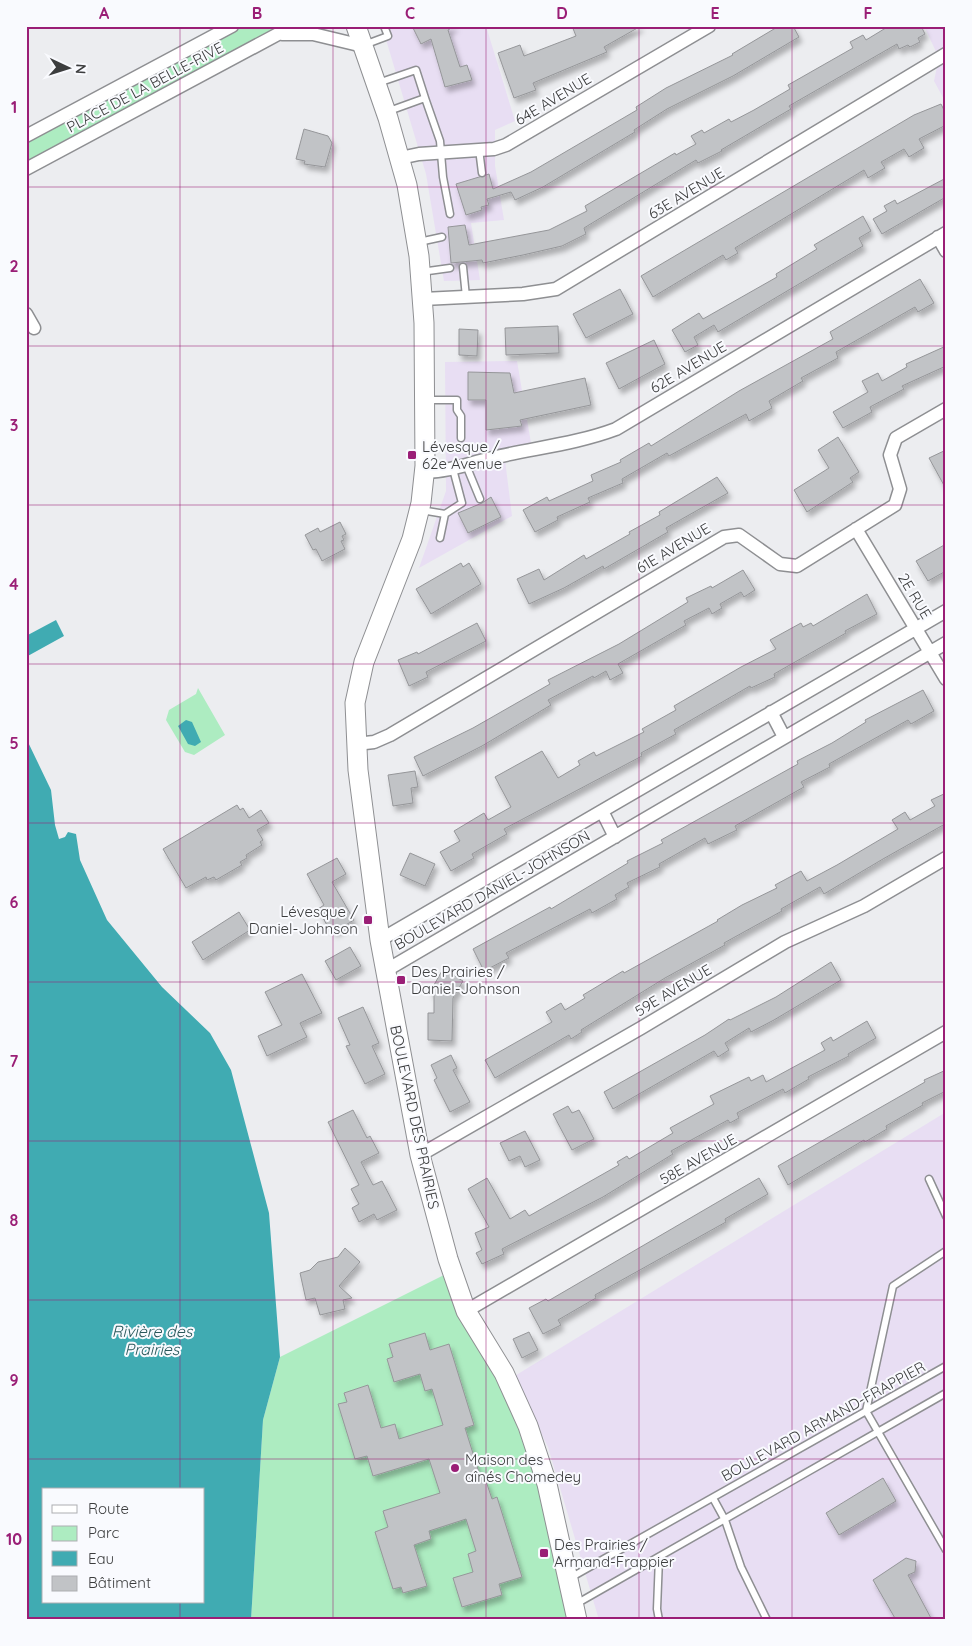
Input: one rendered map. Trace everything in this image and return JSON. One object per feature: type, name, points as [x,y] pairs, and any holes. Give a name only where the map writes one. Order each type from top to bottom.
[{"type":"street","name":"PLACE DE LA BELLE-RIVE","points":[[26,136],[232,26]]},
{"type":"street","name":"PLACE DE LA BELLE-RIVE","points":[[26,169],[293,26]]},
{"type":"street","name":"BOULEVARD DES PRAIRIES","points":[[356,26],[400,158],[417,242],[423,299],[425,472],[420,510],[407,554],[364,662],[355,703],[356,744],[380,940],[420,1155],[448,1259],[466,1311],[504,1373],[528,1426],[547,1484],[575,1613]]},
{"type":"street","name":"64E AVENUE","points":[[400,158],[500,147],[512,142],[709,26]]},
{"type":"street","name":"PLACE DE LA BELLE-RIVE","points":[[279,34],[313,34],[363,46]]},
{"type":"street","name":"63E AVENUE","points":[[423,299],[523,294],[556,289],[946,54]]},
{"type":"street","points":[[942,235],[946,251]]},
{"type":"street","name":"62E AVENUE","points":[[425,472],[453,469],[616,430],[942,235]]},
{"type":"street","points":[[26,314],[34,328]]},
{"type":"street","name":"61E AVENUE","points":[[356,744],[374,742],[390,735],[724,536],[739,535],[780,564],[797,566],[895,505],[900,489],[890,454],[896,438],[946,409]]},
{"type":"street","name":"2E RUE","points":[[856,529],[946,679]]},
{"type":"street","name":"BOULEVARD DANIEL-JOHNSON","points":[[380,940],[946,611]]},
{"type":"street","name":"BOULEVARD DANIEL-JOHNSON","points":[[385,971],[946,643]]},
{"type":"street","points":[[771,712],[784,737]]},
{"type":"street","name":"BOULEVARD DANIEL-JOHNSON","points":[[602,811],[615,837]]},
{"type":"street","name":"59E AVENUE","points":[[420,1155],[641,1028],[785,942],[864,906],[946,858]]},
{"type":"street","name":"58E AVENUE","points":[[466,1311],[946,1032]]},
{"type":"lane","points":[[363,46],[388,36],[384,26]]},
{"type":"lane","points":[[376,83],[416,70],[438,133],[442,152],[443,178],[450,214]]},
{"type":"lane","points":[[386,112],[425,98]]},
{"type":"lane","points":[[479,150],[482,173]]},
{"type":"lane","points":[[417,242],[442,237]]},
{"type":"lane","points":[[463,267],[466,297]]},
{"type":"lane","points":[[421,272],[450,268]]},
{"type":"lane","points":[[424,400],[456,400],[456,410],[461,416],[461,438]]},
{"type":"lane","points":[[466,465],[480,499]]},
{"type":"lane","points":[[420,510],[445,514],[462,503],[453,469]]},
{"type":"lane","points":[[440,538],[445,514]]},
{"type":"lane","points":[[929,1179],[946,1216]]},
{"type":"lane","points":[[946,1251],[893,1286],[866,1411],[946,1550]]},
{"type":"lane","name":"BOULEVARD ARMAND-FRAPPIER","points":[[567,1580],[946,1366]]},
{"type":"lane","points":[[575,1613],[659,1558],[946,1393]]},
{"type":"lane","name":"BOULEVARD ARMAND-FRAPPIER","points":[[712,1498],[725,1520],[741,1567],[767,1620]]},
{"type":"lane","points":[[658,1620],[656,1609],[659,1558]]},
{"type":"shaded area","points":[[382,26],[486,26],[515,121],[495,130],[495,166],[504,220],[471,223],[480,280],[444,281],[426,174]]},
{"type":"shaded area","points":[[924,26],[946,26],[946,103],[934,81],[939,58]]},
{"type":"shaded area","points":[[517,361],[531,443],[504,452],[512,516],[419,568],[446,491],[445,362]]},
{"type":"shaded area","points":[[946,1112],[946,1620],[599,1620],[548,1447],[513,1377]]},
{"type":"green space","points":[[242,26],[281,26],[26,163],[26,142]]},
{"type":"green space","points":[[198,688],[225,735],[194,755],[185,752],[166,720],[169,710],[196,694]]},
{"type":"green space","points":[[446,1274],[528,1426],[577,1620],[251,1620],[263,1420],[280,1357]]},
{"type":"water","points":[[56,620],[64,636],[26,657],[26,636]]},
{"type":"water","points":[[186,720],[192,722],[201,742],[195,746],[188,744],[178,726]]},
{"type":"water","name":"Rivière des Prairies","points":[[26,738],[51,790],[55,825],[59,839],[65,837],[68,832],[76,834],[80,860],[107,920],[162,987],[210,1033],[231,1070],[269,1213],[280,1357],[263,1420],[251,1620],[26,1620]]},
{"type":"building","points":[[412,26],[455,26],[448,30],[460,67],[467,65],[472,80],[445,87],[431,39],[421,44]]},
{"type":"building","points":[[572,26],[641,26],[604,47],[607,52],[533,83],[536,90],[514,98],[498,53],[520,45],[524,56],[576,36]]},
{"type":"building","points":[[779,26],[793,26],[799,37],[733,76],[667,109],[634,130],[635,132],[543,187],[515,200],[511,192],[487,199],[489,205],[481,207],[482,210],[466,215],[456,184],[489,174],[493,189],[531,172],[637,110],[636,107],[666,88],[733,55]]},
{"type":"building","points":[[889,26],[921,26],[925,34],[918,38],[920,42],[910,47],[908,45],[899,49],[897,44],[789,106],[791,109],[722,151],[698,163],[696,160],[584,228],[586,234],[562,246],[523,255],[483,263],[482,260],[451,263],[448,227],[465,225],[469,245],[549,230],[587,211],[585,206],[675,153],[676,155],[696,144],[691,136],[702,130],[704,133],[729,119],[731,122],[754,110],[790,89],[788,85],[853,48],[850,42],[863,35],[866,40]]},
{"type":"building","points":[[941,104],[946,114],[946,125],[919,139],[924,148],[909,157],[904,149],[881,162],[885,168],[868,178],[864,170],[735,248],[738,253],[726,260],[723,255],[653,297],[641,276],[914,115]]},
{"type":"building","points":[[304,129],[328,136],[332,143],[325,167],[304,164],[305,161],[296,159]]},
{"type":"building","points":[[946,178],[946,197],[882,234],[873,219],[887,211],[884,206],[895,200],[897,204]]},
{"type":"building","points":[[863,216],[871,231],[859,238],[863,246],[718,332],[714,325],[694,337],[698,345],[685,352],[672,330],[699,313],[703,319],[777,277],[776,274],[817,249],[814,245]]},
{"type":"building","points":[[920,279],[934,303],[918,312],[915,307],[836,352],[838,358],[801,378],[803,381],[769,401],[772,408],[749,421],[746,414],[669,456],[667,453],[622,479],[623,483],[588,498],[590,502],[557,517],[558,520],[535,532],[523,510],[547,497],[549,501],[593,481],[591,475],[621,462],[620,460],[649,443],[651,446],[739,391],[833,339],[830,332]]},
{"type":"building","points":[[620,289],[633,314],[586,338],[573,314]]},
{"type":"building","points":[[558,326],[559,353],[506,355],[505,328]]},
{"type":"building","points":[[459,329],[478,330],[477,356],[459,355]]},
{"type":"building","points":[[654,340],[665,364],[619,389],[606,363]]},
{"type":"building","points":[[946,346],[946,366],[902,386],[904,389],[870,407],[872,412],[843,428],[833,412],[868,392],[862,381],[878,373],[882,381],[907,367],[906,364]]},
{"type":"building","points":[[468,372],[510,373],[514,393],[585,378],[591,405],[520,420],[522,426],[486,430],[486,400],[468,400]]},
{"type":"building","points":[[838,437],[859,472],[850,478],[853,482],[807,512],[794,490],[829,468],[818,450]]},
{"type":"building","points":[[946,450],[946,489],[929,458]]},
{"type":"building","points":[[717,477],[728,493],[666,528],[668,532],[604,569],[603,566],[564,588],[529,604],[517,579],[539,569],[544,580],[584,555],[586,559],[630,534],[629,532],[660,515],[659,512]]},
{"type":"building","points":[[491,497],[501,517],[468,533],[458,513]]},
{"type":"building","points":[[340,522],[346,534],[342,536],[344,540],[341,541],[345,549],[322,561],[316,549],[313,550],[305,535],[318,528],[320,532]]},
{"type":"building","points":[[946,544],[946,571],[928,581],[916,561]]},
{"type":"building","points":[[461,563],[463,567],[469,563],[481,584],[431,614],[416,589]]},
{"type":"building","points":[[743,570],[755,590],[744,597],[741,592],[720,604],[722,608],[712,614],[709,608],[684,621],[686,625],[618,664],[623,673],[610,680],[606,671],[594,678],[593,676],[548,700],[551,705],[482,746],[423,776],[414,757],[473,728],[550,684],[548,680],[619,644],[688,602],[686,598],[711,586],[712,588]]},
{"type":"building","points":[[867,594],[877,614],[774,674],[775,677],[751,688],[750,686],[674,730],[676,734],[641,753],[642,756],[504,829],[507,834],[472,854],[474,858],[451,871],[440,852],[460,841],[454,831],[484,813],[488,820],[511,807],[495,777],[542,751],[558,778],[580,765],[578,761],[594,752],[596,756],[644,732],[642,729],[676,710],[674,706],[776,649],[770,640],[801,623],[803,627],[811,623],[813,626]]},
{"type":"building","points":[[477,623],[486,641],[426,672],[428,677],[409,686],[398,660],[417,652],[418,654]]},
{"type":"building","points":[[923,690],[934,711],[911,724],[908,720],[829,764],[830,767],[801,782],[804,787],[735,826],[737,830],[708,844],[705,838],[659,864],[660,867],[627,883],[629,887],[615,895],[617,899],[592,913],[590,909],[506,953],[509,958],[484,971],[473,949],[550,907],[551,909],[628,863],[627,861],[663,843],[661,840],[798,764],[797,761],[832,743],[866,722],[865,720]]},
{"type":"building","points":[[415,771],[418,787],[411,788],[413,803],[393,806],[388,775]]},
{"type":"building","points":[[946,793],[946,825],[824,894],[820,887],[781,909],[782,911],[724,943],[725,945],[665,978],[581,1030],[582,1032],[571,1039],[569,1035],[495,1078],[485,1060],[552,1022],[546,1012],[561,1003],[565,1010],[585,998],[583,995],[623,971],[624,973],[718,921],[742,905],[777,888],[775,885],[801,871],[807,881],[837,865],[898,829],[892,820],[905,812],[910,820],[935,806],[931,800]]},
{"type":"building","points":[[237,805],[240,810],[243,808],[249,818],[261,810],[269,823],[257,830],[263,840],[260,842],[262,845],[246,855],[247,858],[240,862],[242,865],[216,880],[214,877],[207,880],[206,877],[186,888],[163,849]]},
{"type":"building","points":[[410,853],[435,864],[425,886],[400,875]]},
{"type":"building","points":[[337,858],[346,874],[332,882],[354,920],[334,932],[331,926],[328,927],[318,909],[324,905],[307,874]]},
{"type":"building","points":[[239,912],[250,930],[203,960],[192,942]]},
{"type":"building","points":[[350,947],[361,966],[336,980],[325,961]]},
{"type":"building","points":[[831,962],[841,980],[774,1020],[751,1032],[749,1028],[725,1043],[729,1050],[718,1057],[714,1051],[613,1109],[604,1092],[705,1035],[729,1019],[776,997]]},
{"type":"building","points":[[443,969],[463,981],[453,998],[452,1041],[428,1040],[428,1013],[434,1013],[434,994],[430,992]]},
{"type":"building","points":[[302,974],[322,1013],[300,1023],[307,1037],[267,1056],[258,1036],[282,1025],[265,992]]},
{"type":"building","points":[[363,1007],[379,1043],[372,1046],[385,1074],[365,1084],[346,1046],[350,1045],[338,1018]]},
{"type":"building","points":[[867,1021],[876,1038],[848,1054],[849,1056],[808,1077],[809,1079],[785,1093],[783,1089],[737,1113],[739,1118],[730,1123],[728,1120],[671,1151],[673,1154],[603,1197],[502,1249],[504,1254],[482,1264],[476,1253],[482,1250],[475,1233],[489,1227],[468,1189],[487,1178],[510,1219],[525,1210],[529,1216],[619,1165],[617,1162],[627,1156],[629,1159],[673,1133],[670,1128],[714,1104],[710,1096],[749,1077],[751,1081],[763,1075],[766,1082],[825,1050],[821,1043],[831,1037],[833,1041]]},
{"type":"building","points":[[451,1055],[457,1068],[453,1070],[470,1102],[450,1112],[434,1080],[437,1078],[431,1065]]},
{"type":"building","points":[[946,1070],[946,1091],[922,1103],[923,1105],[886,1126],[887,1129],[865,1142],[864,1140],[788,1185],[778,1166],[925,1082],[924,1080]]},
{"type":"building","points":[[568,1106],[572,1113],[579,1110],[594,1139],[572,1150],[553,1114]]},
{"type":"building","points":[[353,1110],[367,1138],[370,1136],[379,1153],[361,1162],[373,1185],[382,1181],[397,1210],[377,1220],[374,1214],[359,1222],[352,1208],[359,1204],[351,1189],[359,1185],[328,1122]]},
{"type":"building","points":[[525,1131],[540,1160],[525,1167],[520,1156],[509,1161],[500,1143]]},
{"type":"building","points":[[759,1178],[768,1194],[725,1219],[726,1222],[595,1295],[596,1298],[558,1320],[561,1325],[543,1334],[529,1308],[546,1299],[548,1301]]},
{"type":"building","points":[[345,1248],[360,1262],[339,1286],[352,1298],[343,1300],[345,1309],[320,1315],[315,1298],[306,1300],[300,1273],[310,1270],[318,1262],[338,1257]]},
{"type":"building","points":[[529,1332],[538,1350],[522,1358],[513,1339]]},
{"type":"building","name":"Maison des aînés Chomedey","points":[[425,1333],[430,1350],[449,1344],[474,1425],[465,1428],[482,1482],[486,1481],[492,1499],[497,1497],[522,1577],[499,1584],[502,1595],[462,1607],[453,1578],[473,1572],[468,1554],[476,1551],[466,1519],[429,1531],[431,1539],[414,1545],[427,1586],[403,1593],[401,1587],[393,1589],[375,1532],[388,1527],[383,1511],[440,1493],[429,1459],[373,1476],[367,1456],[355,1459],[338,1404],[347,1402],[344,1393],[368,1385],[381,1428],[395,1424],[399,1439],[443,1425],[432,1389],[425,1391],[420,1374],[394,1382],[387,1359],[393,1357],[389,1344]]},
{"type":"building","points":[[883,1478],[896,1501],[839,1535],[826,1513]]},
{"type":"building","points":[[906,1558],[916,1561],[915,1572],[908,1575],[932,1620],[896,1620],[873,1580]]},
{"type":"place","name":"Lévesque / 62e Avenue","points":[[412,455]]},
{"type":"place","name":"Lévesque / Daniel-Johnson","points":[[368,920]]},
{"type":"place","name":"Des Prairies / Daniel-Johnson","points":[[401,980]]},
{"type":"place","name":"Maison des aînés Chomedey","points":[[455,1468]]},
{"type":"place","name":"Des Prairies / Armand-Frappier","points":[[544,1553]]}]
